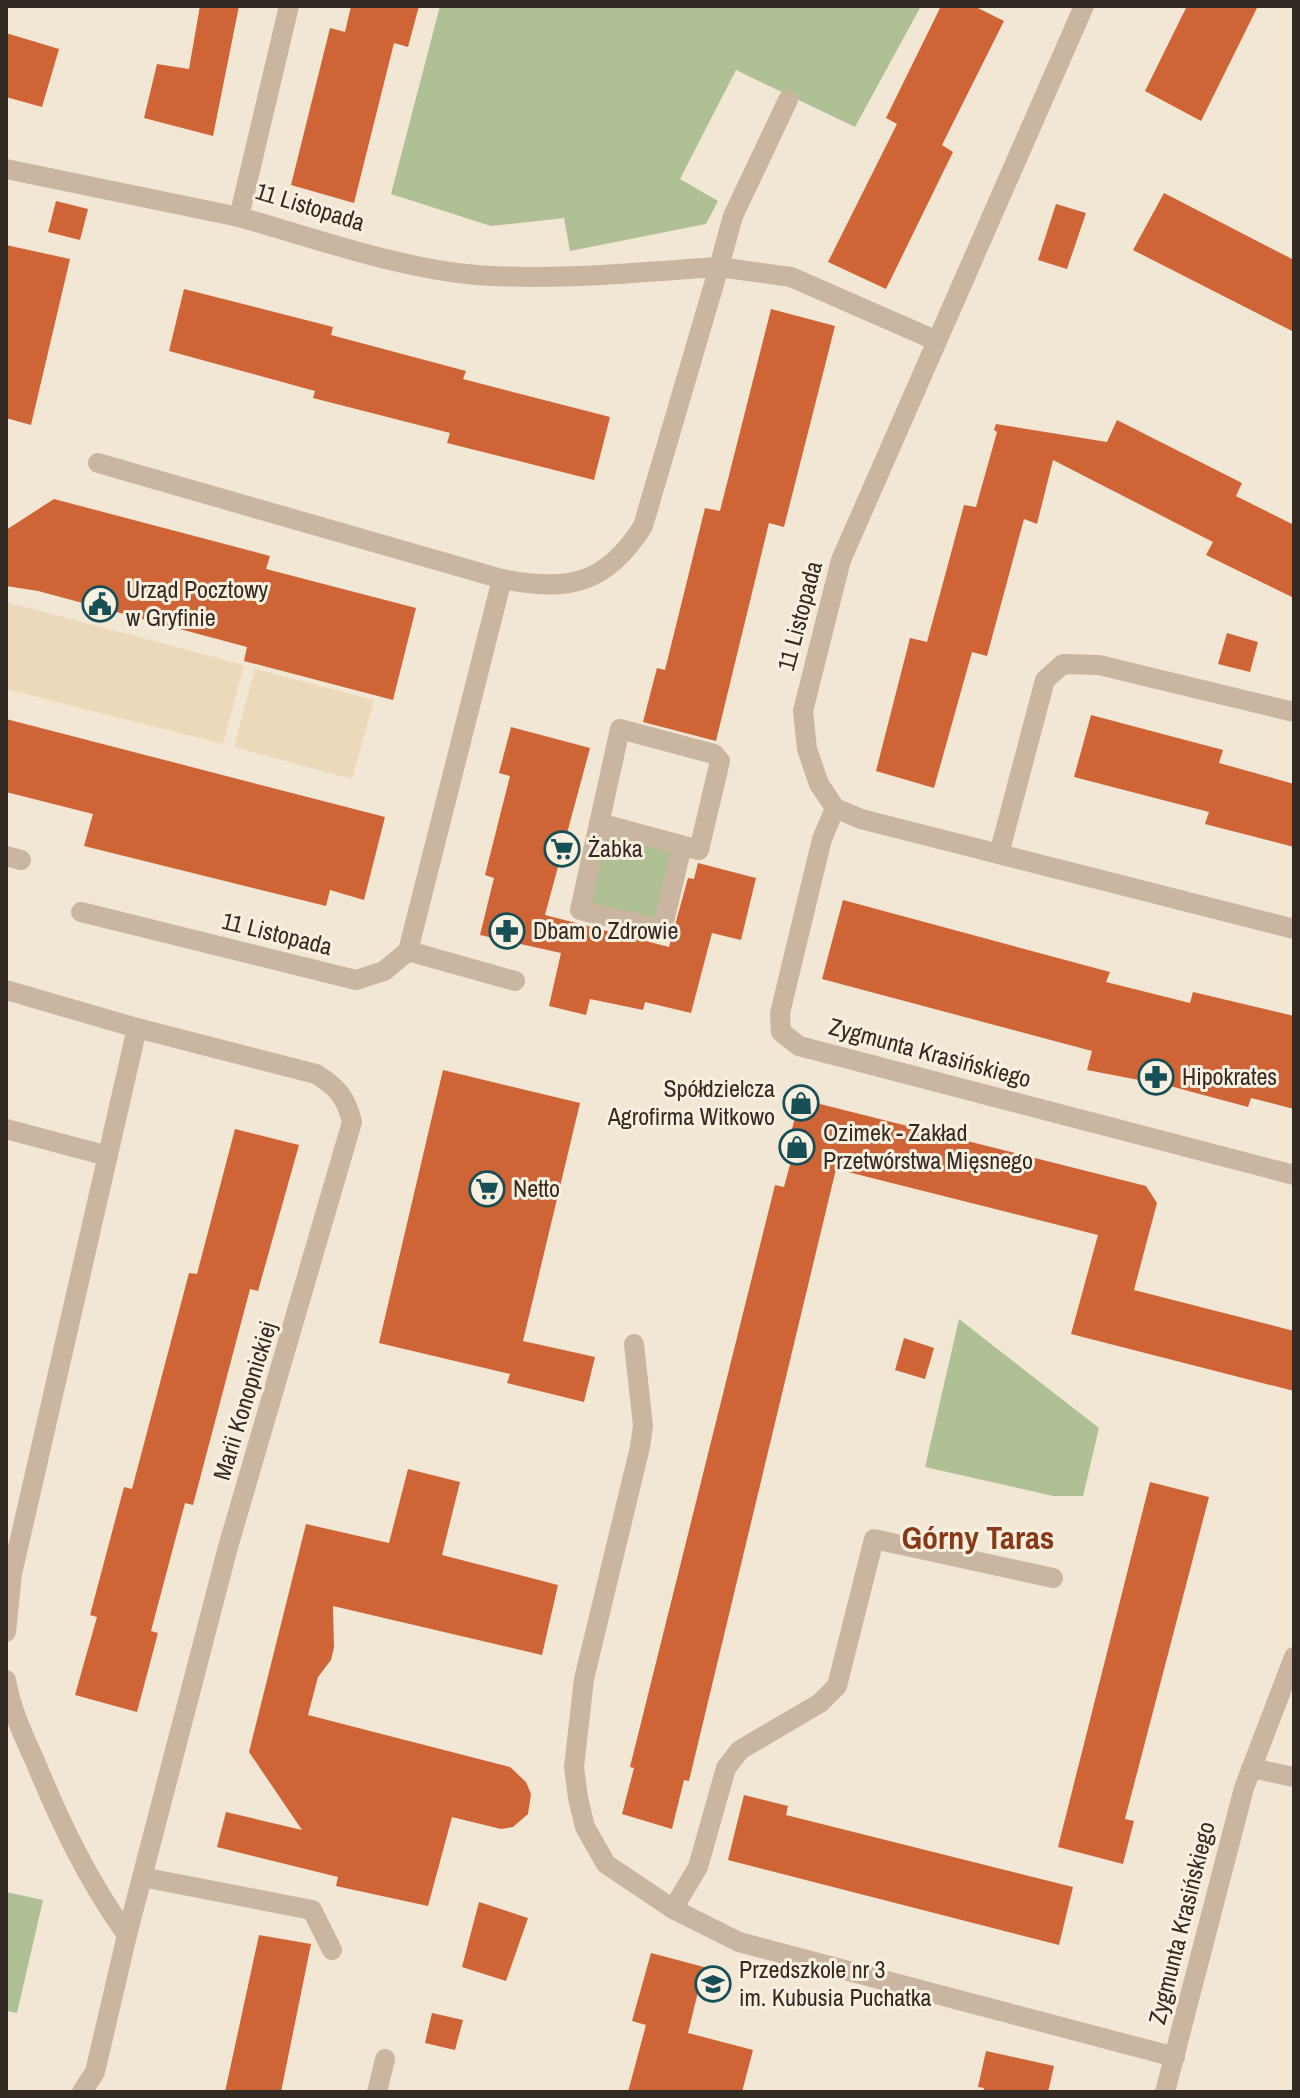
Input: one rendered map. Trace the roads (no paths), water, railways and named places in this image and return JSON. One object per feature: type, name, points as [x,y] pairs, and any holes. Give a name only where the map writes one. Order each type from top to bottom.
[{"type":"street","name":"11 Listopada","points":[[289,6],[239,217],[402,261],[473,275],[559,277],[719,267],[791,277],[937,341]]},
{"type":"street","name":"11 Listopada","points":[[835,808],[819,784],[807,749],[803,711],[841,560],[1084,6]]},
{"type":"street","points":[[98,463],[502,579],[531,585],[565,584],[602,573],[625,554],[643,526],[733,216],[788,100]]},
{"type":"street","points":[[6,169],[239,217]]},
{"type":"street","points":[[502,579],[408,951],[515,981]]},
{"type":"street","points":[[999,854],[1045,680],[1063,664],[1099,665],[1294,712]]},
{"type":"street","points":[[599,823],[699,850],[720,761],[714,754],[620,729],[599,823],[580,910],[662,930],[682,846]]},
{"type":"street","points":[[835,808],[861,819],[1294,929]]},
{"type":"street","name":"Zygmunta Krasińskiego","points":[[835,808],[822,839],[780,1013],[781,1032],[799,1046],[1294,1175]]},
{"type":"street","name":"11 Listopada","points":[[81,912],[356,980],[384,971],[408,951]]},
{"type":"street","name":"Marii Konopnickiej","points":[[6,990],[137,1028],[316,1074],[338,1087],[347,1102],[352,1122],[228,1547],[127,1935],[95,2072],[82,2092]]},
{"type":"street","points":[[6,1632],[12,1574],[137,1028]]},
{"type":"street","points":[[6,1129],[108,1156]]},
{"type":"street","points":[[634,1344],[643,1426],[584,1679],[574,1767],[585,1827],[606,1864],[634,1886],[673,1909],[739,1942],[1175,2057]]},
{"type":"street","points":[[673,1909],[698,1867],[726,1768],[740,1750],[820,1703],[837,1686],[874,1539],[1053,1578]]},
{"type":"street","name":"Zygmunta Krasińskiego","points":[[1165,2092],[1251,1768],[1294,1657]]},
{"type":"street","points":[[6,1680],[9,1701],[56,1813],[100,1897],[127,1935]]},
{"type":"street","points":[[1251,1768],[1294,1777]]},
{"type":"street","points":[[142,1877],[312,1910],[332,1950]]},
{"type":"street","points":[[377,2092],[385,2059]]},
{"type":"place","name":"Urząd Pocztowy w Gryfinie","points":[[100,604]]},
{"type":"place","name":"Żabka","points":[[562,849]]},
{"type":"place","name":"Dbam o Zdrowie","points":[[507,931]]},
{"type":"place","name":"Hipokrates","points":[[1156,1077]]},
{"type":"place","name":"Spółdzielcza Agrofirma Witkowo","points":[[801,1103]]},
{"type":"place","name":"Ozimek - Zakład Przetwórstwa Mięsnego","points":[[797,1147]]},
{"type":"place","name":"Netto","points":[[487,1189]]},
{"type":"place","name":"Przedszkole nr 3 im. Kubusia Puchatka","points":[[713,1984]]},
{"type":"district","name":"Górny Taras","points":[[978,1538]]}]
